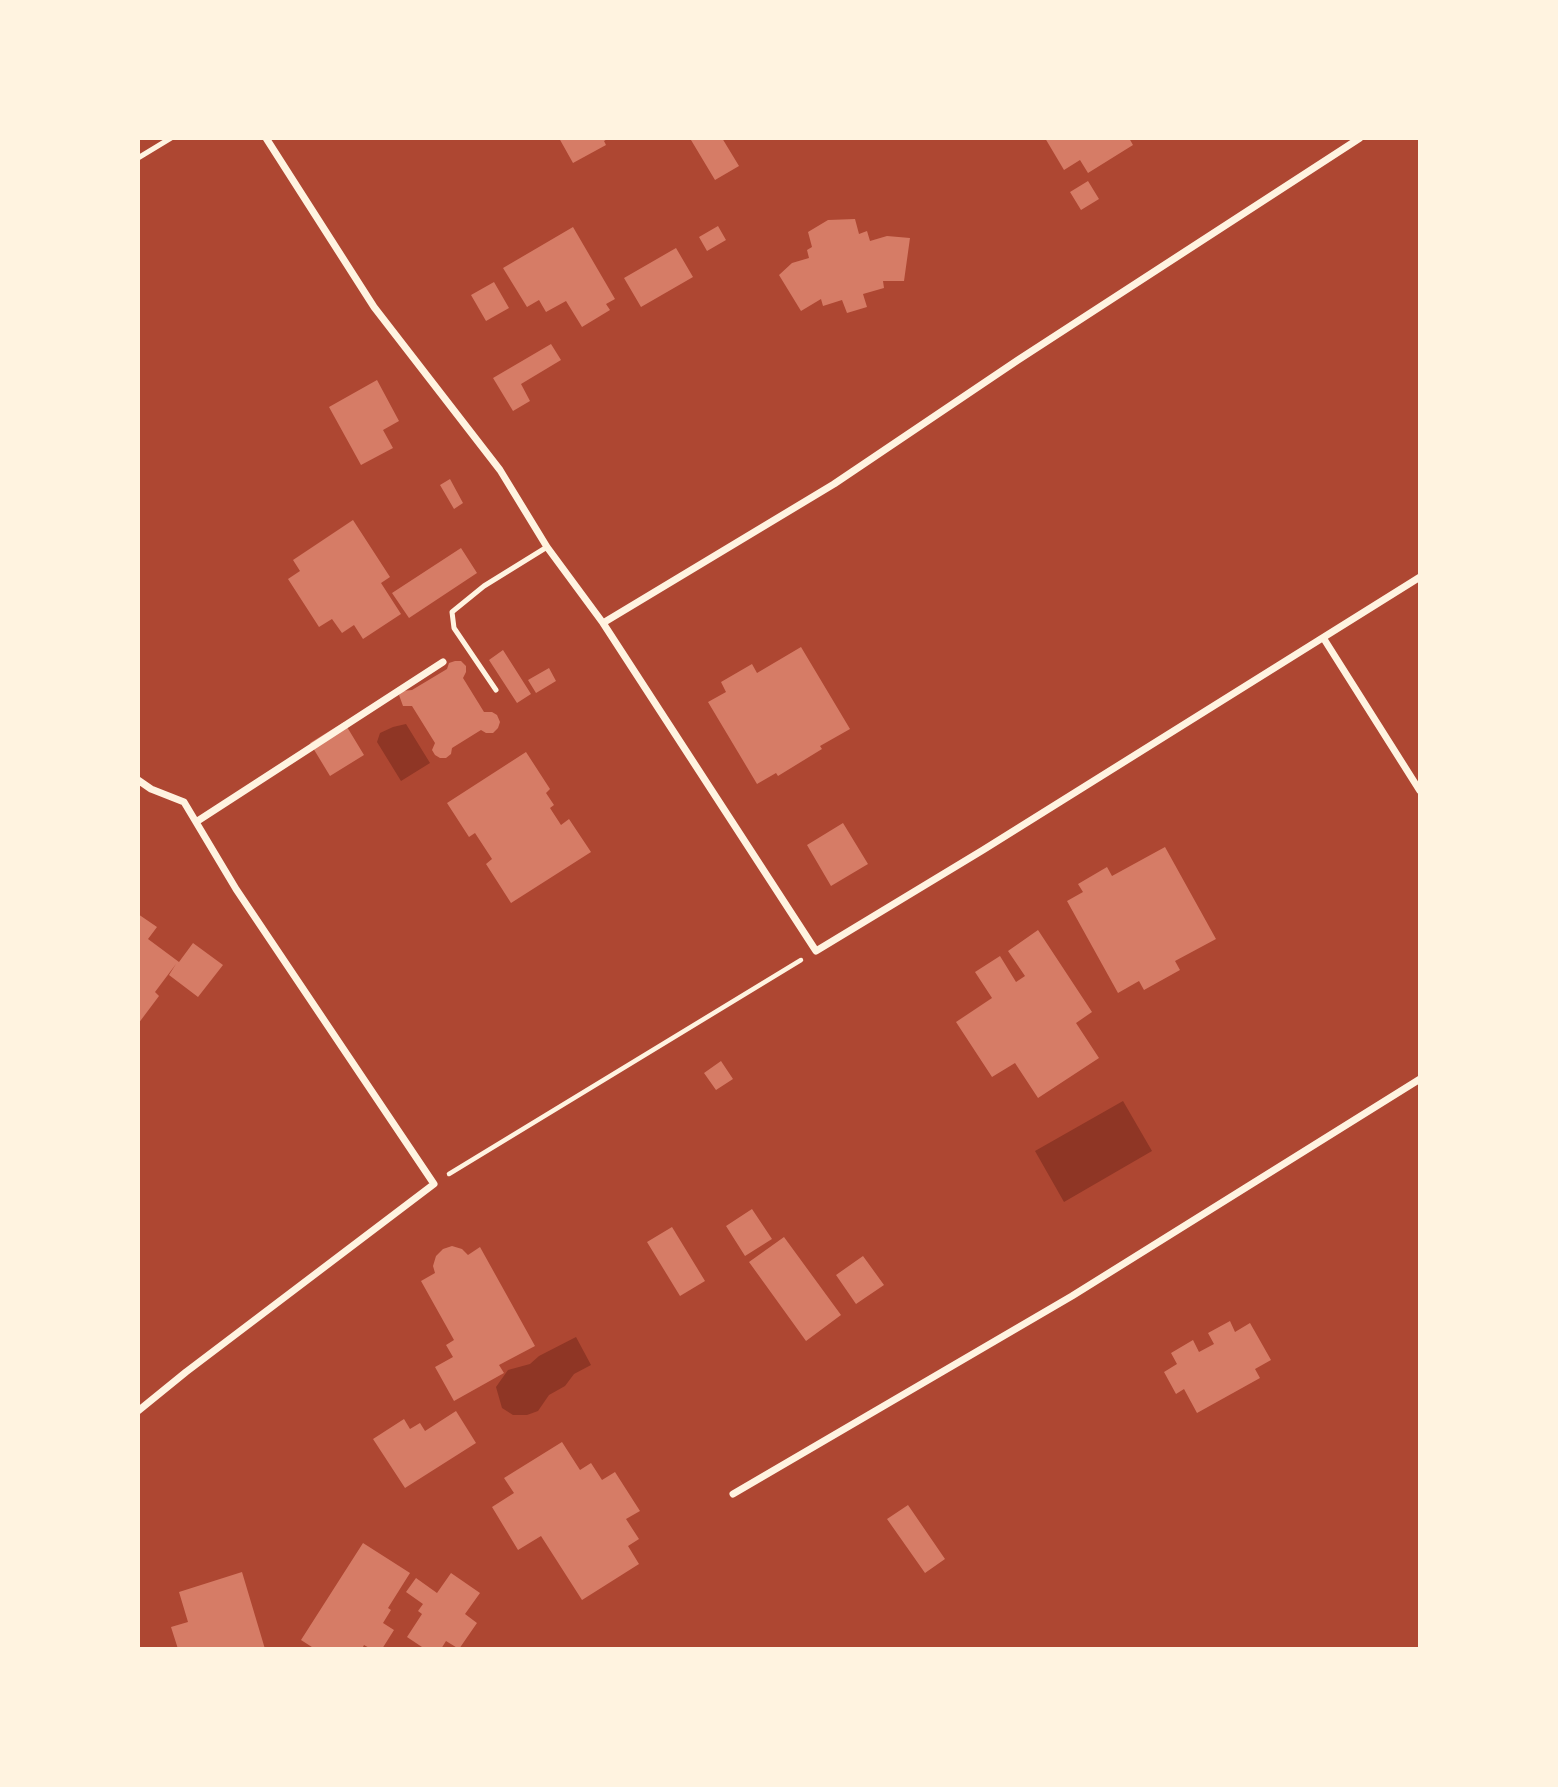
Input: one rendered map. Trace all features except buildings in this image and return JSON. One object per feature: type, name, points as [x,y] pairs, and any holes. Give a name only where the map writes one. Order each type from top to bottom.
[{"type":"street","points":[[266,138],[374,307],[500,470],[547,547],[603,623],[816,951],[1324,639],[1420,577]]},
{"type":"street","points":[[603,623],[834,484],[1030,352],[1360,138]]},
{"type":"street","points":[[1324,639],[1420,791]]},
{"type":"street","points":[[196,822],[443,662]]},
{"type":"street","points":[[138,780],[151,789],[184,803],[236,889],[434,1184],[138,1411]]},
{"type":"street","points":[[733,1494],[1072,1296],[1420,1079]]},
{"type":"lane","points":[[138,158],[171,138]]},
{"type":"lane","points":[[496,690],[454,628],[452,612],[484,586],[547,547]]},
{"type":"path","points":[[434,1184],[816,951]]},
{"type":"shaded area","points":[[138,138],[1420,138],[1420,1649],[138,1649]]},
{"type":"shaded area","points":[[406,724],[430,763],[401,781],[377,742],[380,733]]},
{"type":"shaded area","points":[[1123,1101],[1152,1151],[1064,1202],[1035,1151]]},
{"type":"shaded area","points":[[576,1337],[591,1365],[574,1374],[565,1386],[549,1395],[538,1411],[527,1415],[513,1415],[502,1408],[496,1387],[508,1370],[530,1364],[539,1356]]}]
